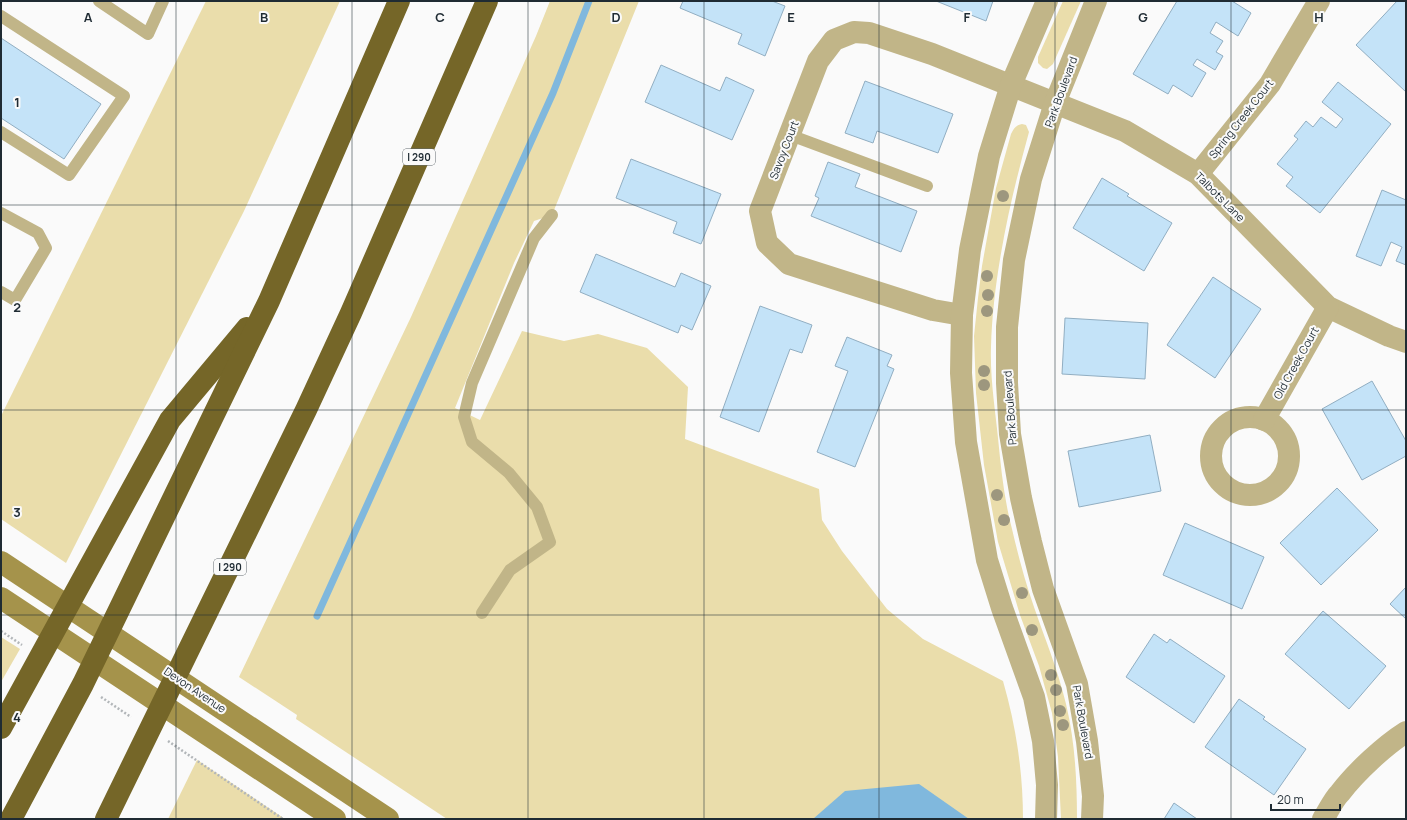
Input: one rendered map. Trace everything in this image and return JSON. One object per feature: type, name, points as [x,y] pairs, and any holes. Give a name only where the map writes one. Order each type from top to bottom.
[{"type":"highway","points":[[10,819],[83,684],[269,300],[399,1]]},
{"type":"highway","name":"I 290","points":[[106,819],[306,410],[487,1]]},
{"type":"highway","points":[[1,728],[170,420],[269,300]]},
{"type":"main road","name":"Devon Avenue","points":[[1,562],[388,819]]},
{"type":"main road","points":[[1,598],[335,819]]},
{"type":"street","points":[[1046,819],[1046,778],[1043,741],[1034,696],[1002,608],[988,560],[966,442],[961,373],[962,315],[970,250],[989,156],[1011,85],[1047,1]]},
{"type":"street","name":"Park Boulevard","points":[[1092,819],[1094,796],[1077,684],[1043,589],[1030,542],[1021,498],[1010,434],[1007,383],[1007,327],[1014,260],[1031,179],[1055,103],[1096,1]]},
{"type":"street","name":"Spring Creek Court","points":[[1198,174],[1270,84],[1319,1]]},
{"type":"street","name":"Savoy Court","points":[[962,315],[933,310],[789,264],[767,243],[760,211],[818,61],[834,40],[854,32],[869,33],[932,54],[1011,85]]},
{"type":"street","name":"Talbots Lane","points":[[1011,85],[1125,131],[1198,174],[1328,307],[1389,336],[1406,342]]},
{"type":"street","name":"Old Creek Court","points":[[1264,420],[1328,307]]},
{"type":"street","points":[[1323,819],[1339,793],[1366,764],[1399,736],[1406,732]]},
{"type":"lane","points":[[99,1],[148,34],[163,1]]},
{"type":"lane","points":[[1,16],[124,96],[69,175],[1,132]]},
{"type":"lane","points":[[790,134],[927,186]]},
{"type":"lane","points":[[1,213],[38,233],[46,248],[15,300],[1,292]]},
{"type":"lane","points":[[482,613],[510,570],[550,542],[537,507],[509,473],[472,442],[464,418],[472,383],[534,238],[552,215]]},
{"type":"path","points":[[1,631],[27,648]]},
{"type":"path","points":[[99,696],[132,717]]},
{"type":"path","points":[[164,739],[257,800],[283,819]]},
{"type":"shaded area","points":[[206,1],[340,1],[244,211],[66,563],[1,519],[1,416]]},
{"type":"shaded area","points":[[550,1],[639,1],[552,215],[534,221],[514,263],[455,408],[480,420],[522,331],[564,341],[598,334],[647,348],[688,387],[685,439],[819,489],[822,520],[842,551],[887,609],[923,639],[1003,681],[1012,715],[1018,749],[1022,784],[1023,819],[447,819],[296,719],[297,715],[239,677],[411,317],[536,36]]},
{"type":"shaded area","points":[[1063,1],[1081,1],[1053,64],[1047,69],[1043,68],[1038,63],[1038,57]]},
{"type":"shaded area","points":[[1022,124],[1026,125],[1029,132],[1009,212],[995,293],[991,347],[992,382],[1002,472],[1009,518],[1034,607],[1059,679],[1072,732],[1077,790],[1077,819],[1061,819],[1058,757],[1052,713],[1039,666],[1020,615],[998,542],[984,465],[976,393],[974,336],[982,266],[996,188],[1011,134],[1015,127]]},
{"type":"shaded area","points":[[1,637],[20,649],[1,682]]},
{"type":"shaded area","points":[[197,760],[285,819],[168,819]]},
{"type":"water","points":[[919,784],[969,819],[813,819],[845,791]]},
{"type":"building","points":[[683,1],[772,1],[785,6],[765,56],[738,44],[742,34],[680,8]]},
{"type":"building","points":[[936,1],[993,1],[986,21]]},
{"type":"building","points":[[1177,1],[1232,1],[1251,13],[1238,36],[1216,22],[1210,33],[1223,41],[1216,52],[1223,56],[1215,70],[1197,59],[1193,65],[1206,73],[1192,97],[1173,85],[1168,94],[1133,74]]},
{"type":"building","points":[[1397,1],[1406,1],[1406,92],[1356,45]]},
{"type":"building","points":[[1,38],[101,104],[64,159],[1,118]]},
{"type":"building","points":[[661,65],[720,91],[726,77],[754,90],[732,140],[645,102]]},
{"type":"building","points":[[865,81],[953,114],[938,153],[877,131],[873,143],[845,133]]},
{"type":"building","points":[[1338,82],[1391,124],[1320,213],[1286,186],[1293,177],[1277,164],[1298,139],[1294,136],[1306,121],[1313,127],[1321,117],[1336,128],[1343,119],[1322,102]]},
{"type":"building","points":[[631,159],[721,194],[701,244],[673,233],[677,222],[616,198]]},
{"type":"building","points":[[828,162],[860,174],[855,187],[917,211],[901,252],[811,216],[819,198],[815,196]]},
{"type":"building","points":[[1102,178],[1129,194],[1127,196],[1172,223],[1144,271],[1073,228]]},
{"type":"building","points":[[1382,190],[1406,200],[1406,265],[1396,261],[1402,247],[1391,242],[1381,266],[1356,256]]},
{"type":"building","points":[[596,254],[675,287],[681,273],[711,286],[692,330],[681,325],[678,333],[580,292]]},
{"type":"building","points":[[1213,277],[1261,309],[1215,378],[1167,345]]},
{"type":"building","points":[[760,306],[812,325],[802,353],[790,349],[759,432],[720,417]]},
{"type":"building","points":[[1065,318],[1148,323],[1145,379],[1062,374]]},
{"type":"building","points":[[847,337],[892,355],[887,366],[894,369],[855,467],[817,452],[848,371],[835,366]]},
{"type":"building","points":[[1372,381],[1406,441],[1406,456],[1362,480],[1322,409]]},
{"type":"building","points":[[1150,435],[1161,491],[1079,507],[1068,451]]},
{"type":"building","points":[[1337,488],[1378,530],[1321,585],[1280,543]]},
{"type":"building","points":[[1185,523],[1264,557],[1242,609],[1163,575]]},
{"type":"building","points":[[1406,587],[1406,619],[1390,604]]},
{"type":"building","points":[[1323,611],[1386,666],[1349,709],[1285,654]]},
{"type":"building","points":[[1154,634],[1167,643],[1170,639],[1225,676],[1194,723],[1126,677]]},
{"type":"building","points":[[1239,699],[1265,717],[1263,719],[1306,749],[1274,795],[1205,747]]},
{"type":"building","points":[[1174,803],[1197,819],[1164,819]]},
{"type":"waterway","points":[[317,616],[553,93],[589,1]]}]
